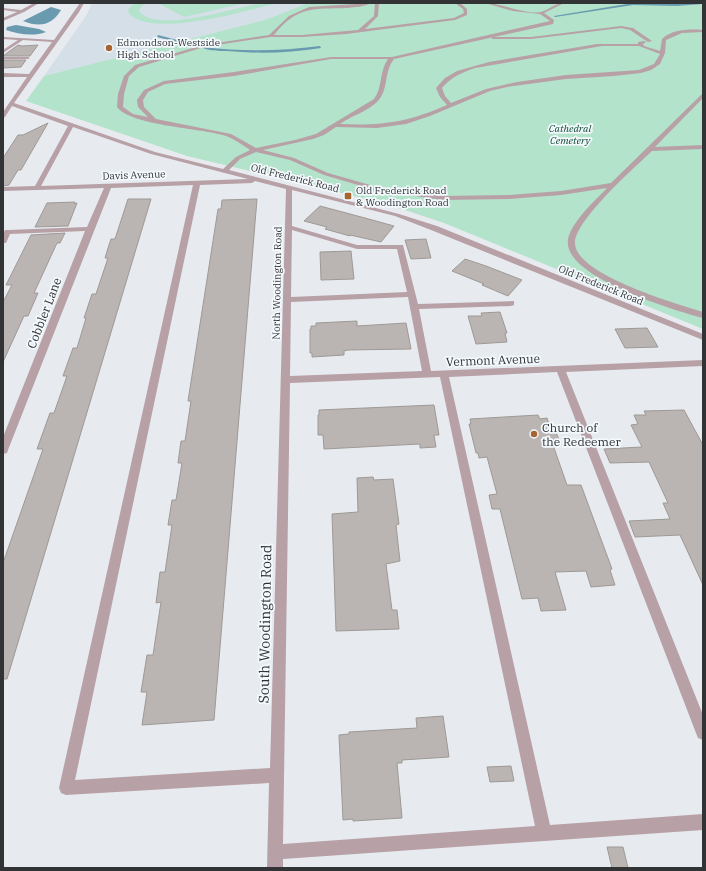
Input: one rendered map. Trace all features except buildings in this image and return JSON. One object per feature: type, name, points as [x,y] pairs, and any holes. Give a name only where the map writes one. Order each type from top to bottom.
[{"type":"street","points":[[3,20],[37,3]]},
{"type":"street","points":[[3,116],[82,3]]},
{"type":"street","points":[[317,7],[324,3]]},
{"type":"street","points":[[270,36],[277,27],[291,16],[307,9],[317,7],[346,7],[369,3]]},
{"type":"street","points":[[360,31],[373,21],[378,9],[377,3]]},
{"type":"street","points":[[457,3],[466,11],[466,14],[460,18],[360,31],[302,36],[270,36],[203,46],[137,66],[128,76],[121,94],[120,107],[131,116],[153,119],[181,127],[229,135],[255,150],[292,159],[307,164],[326,174],[377,189],[442,198],[516,197],[562,193],[613,185]]},
{"type":"street","points":[[487,3],[513,10],[541,12],[562,3]]},
{"type":"street","points":[[3,9],[23,11]]},
{"type":"street","points":[[153,119],[141,107],[140,100],[146,91],[164,83],[177,80],[234,74],[286,64],[331,58],[392,58],[551,23],[552,21],[550,18],[541,12]]},
{"type":"street","points":[[373,21],[386,26],[395,27]]},
{"type":"street","points":[[483,37],[525,39],[620,27],[632,29],[650,41]]},
{"type":"street","points":[[450,105],[443,98],[439,88],[446,78],[468,68],[598,45],[640,45],[644,42],[664,39],[678,32],[703,31]]},
{"type":"street","points":[[3,38],[21,40],[56,40]]},
{"type":"street","points":[[336,125],[363,127],[392,125],[410,121],[488,90],[500,87],[565,77],[642,71],[656,66],[660,61],[664,46],[664,39]]},
{"type":"street","points":[[3,52],[21,40]]},
{"type":"street","points":[[640,45],[646,49],[661,53]]},
{"type":"street","points":[[3,58],[28,58]]},
{"type":"street","points":[[224,171],[238,158],[255,150],[317,136],[336,125],[344,118],[368,106],[376,100],[383,86],[387,64],[392,58]]},
{"type":"street","points":[[3,75],[30,76]]},
{"type":"street","points":[[3,79],[15,76]]},
{"type":"street","points":[[703,95],[613,185],[573,233],[571,244],[573,255],[581,264],[596,274],[624,287],[703,316]]},
{"type":"street","name":"Old Frederick Road","points":[[11,104],[153,153],[397,215],[703,337]]},
{"type":"street","points":[[123,111],[141,107]]},
{"type":"street","points":[[36,188],[71,125]]},
{"type":"street","points":[[650,149],[703,146]]},
{"type":"street","name":"Davis Avenue","points":[[3,189],[266,181]]},
{"type":"street","points":[[197,183],[66,788],[278,775]]},
{"type":"street","name":"Cobbler Lane","points":[[3,450],[108,186]]},
{"type":"street","name":"North Woodington Road","points":[[285,380],[289,187]]},
{"type":"street","points":[[288,227],[357,247],[400,247],[412,294],[427,374]]},
{"type":"street","points":[[3,241],[8,232],[90,229]]},
{"type":"street","points":[[286,300],[412,294]]},
{"type":"street","points":[[414,307],[511,303]]},
{"type":"street","name":"Vermont Avenue","points":[[285,380],[703,363]]},
{"type":"street","points":[[560,369],[703,732]]},
{"type":"street","points":[[444,374],[544,833]]},
{"type":"street","name":"South Woodington Road","points":[[275,868],[285,380]]},
{"type":"street","points":[[276,852],[703,822]]},
{"type":"shaded area","name":"Edmondson-Westside High School","points":[[92,3],[308,3],[265,20],[44,76],[86,16]]},
{"type":"green space","points":[[135,3],[145,3],[139,11],[148,17],[161,20],[177,20],[196,18],[259,3],[277,3],[199,21],[155,23],[139,20],[128,12],[129,8]]},
{"type":"green space","points":[[158,3],[245,3],[184,17]]},
{"type":"green space","name":"Cathedral Cemetery","points":[[308,3],[703,3],[703,329],[444,223],[366,199],[187,156],[26,101],[44,76],[265,20]]},
{"type":"water","points":[[51,7],[61,10],[50,22],[40,25],[23,21]]},
{"type":"water","points":[[16,25],[39,29],[46,32],[41,34],[26,34],[6,30],[7,27]]},
{"type":"waterway","points":[[555,16],[633,4],[677,5],[703,3]]},
{"type":"waterway","points":[[158,36],[195,46]]},
{"type":"waterway","points":[[204,48],[262,52],[320,47]]},
{"type":"place","name":"Edmondson-Westside High School","points":[[109,48]]},
{"type":"place","name":"Old Frederick Road & Woodington Road","points":[[348,196]]},
{"type":"place","name":"Church of the Redeemer","points":[[534,434]]}]
